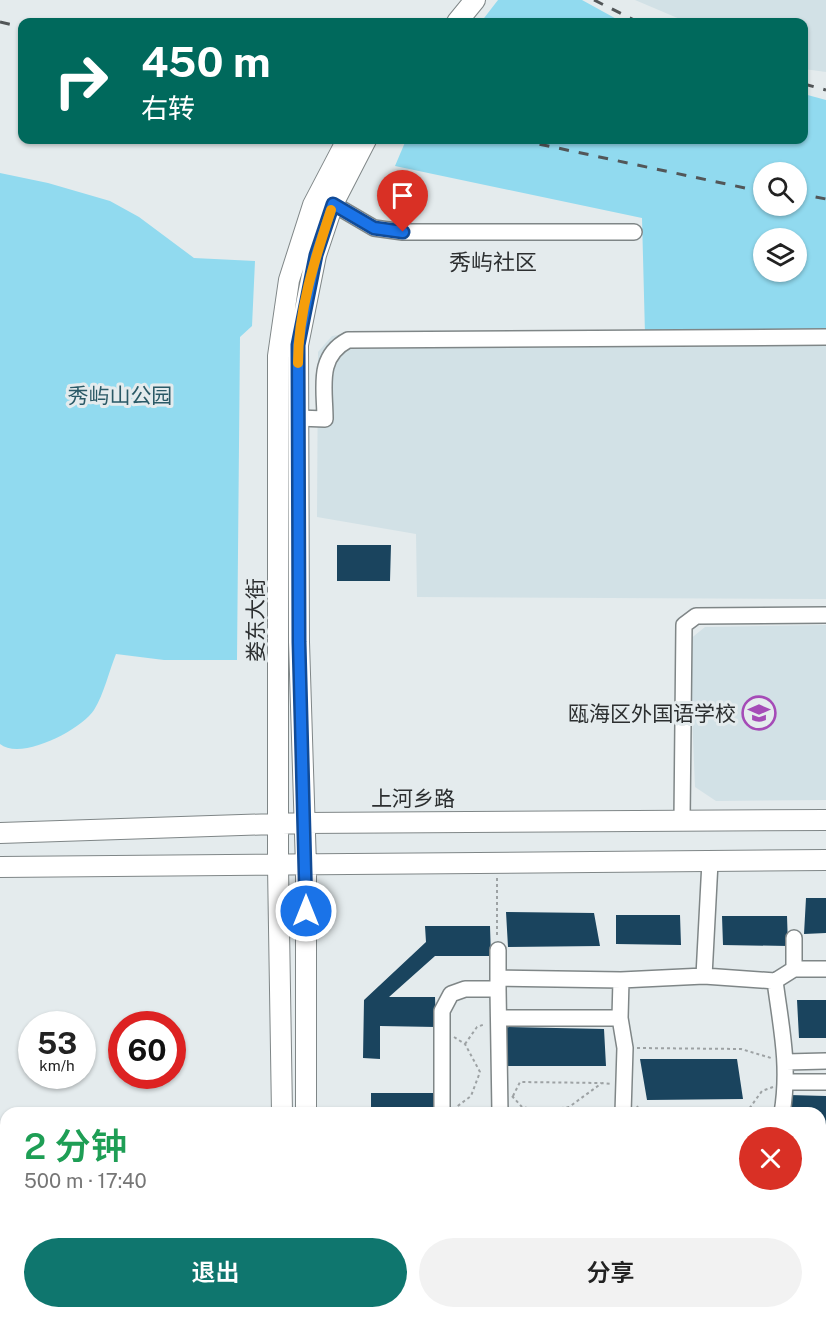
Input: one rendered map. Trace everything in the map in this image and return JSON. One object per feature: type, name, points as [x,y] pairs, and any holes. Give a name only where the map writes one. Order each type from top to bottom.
[{"type":"main road","points":[[443,18],[459,0]]},
{"type":"main road","points":[[459,18],[475,0]]},
{"type":"main road","name":"娄东大街","points":[[282,1107],[278,866],[278,356],[289,280],[312,205],[345,144]]},
{"type":"main road","points":[[306,1107],[306,866],[298,345],[316,255],[333,204],[364,144]]},
{"type":"main road","name":"上河乡路","points":[[0,833],[304,823],[826,820]]},
{"type":"main road","points":[[0,867],[826,860]]},
{"type":"street","points":[[333,204],[374,228],[403,232],[634,232]]},
{"type":"street","points":[[298,418],[325,419],[325,361],[338,345],[348,340],[826,337]]},
{"type":"street","points":[[682,820],[684,625],[696,616],[826,615]]},
{"type":"street","points":[[704,976],[710,862]]},
{"type":"street","points":[[794,938],[794,969]]},
{"type":"street","points":[[498,950],[499,1018],[507,1096],[502,1107]]},
{"type":"street","points":[[442,1107],[442,1011],[451,994],[465,989],[498,984],[704,976],[775,981],[794,969],[826,969]]},
{"type":"street","points":[[621,980],[620,1018],[625,1048],[623,1107]]},
{"type":"street","points":[[775,981],[786,1062],[787,1082],[783,1107]]},
{"type":"street","points":[[499,1018],[620,1018]]},
{"type":"street","points":[[786,1062],[826,1061]]},
{"type":"street","points":[[787,1082],[826,1082]]},
{"type":"path","points":[[497,864],[498,950]]},
{"type":"path","points":[[465,1044],[477,1027],[499,1018]]},
{"type":"path","points":[[442,1028],[465,1044],[480,1072],[471,1096],[455,1107]]},
{"type":"path","points":[[625,1048],[741,1049],[786,1062]]},
{"type":"path","points":[[522,1107],[507,1096],[520,1082],[624,1084]]},
{"type":"path","points":[[750,1107],[762,1091],[787,1082]]},
{"type":"path","points":[[569,1107],[602,1083]]},
{"type":"shaded area","points":[[635,0],[826,0],[826,72],[808,70],[808,18],[678,18]]},
{"type":"shaded area","points":[[357,332],[826,333],[826,599],[417,597],[416,534],[317,517],[318,352],[332,336]]},
{"type":"shaded area","name":"瓯海区外国语学校","points":[[826,625],[826,800],[716,801],[695,787],[689,640],[705,627]]},
{"type":"green space","points":[[498,0],[582,0],[615,18],[484,18]]},
{"type":"green space","points":[[808,95],[826,100],[826,333],[645,334],[642,218],[395,166],[404,144],[808,144]]},
{"type":"green space","name":"秀屿山公园","points":[[0,173],[48,183],[110,201],[139,217],[194,258],[255,261],[252,326],[240,337],[237,660],[164,660],[116,654],[101,697],[87,718],[50,741],[22,749],[0,744]]},
{"type":"building","points":[[337,545],[391,545],[390,581],[337,581]]},
{"type":"building","points":[[806,898],[826,898],[826,933],[804,934]]},
{"type":"building","points":[[506,912],[594,913],[600,946],[508,947]]},
{"type":"building","points":[[616,915],[680,915],[681,945],[616,944]]},
{"type":"building","points":[[722,916],[787,916],[788,946],[723,945]]},
{"type":"building","points":[[425,926],[490,926],[491,956],[435,956],[389,997],[435,997],[436,1027],[380,1026],[380,1059],[363,1058],[364,1000],[426,942]]},
{"type":"building","points":[[797,1000],[826,1000],[826,1038],[799,1038]]},
{"type":"building","points":[[503,1027],[604,1029],[606,1066],[505,1066]]},
{"type":"building","points":[[640,1059],[737,1059],[743,1099],[647,1100]]},
{"type":"building","points":[[371,1093],[436,1093],[437,1107],[371,1107]]},
{"type":"building","points":[[789,1095],[826,1096],[826,1107],[790,1107]]},
{"type":"railway","points":[[594,0],[630,18]]},
{"type":"railway","points":[[0,22],[18,26]]},
{"type":"railway","points":[[808,85],[826,90]]},
{"type":"railway","points":[[539,144],[753,190]]},
{"type":"railway","points":[[807,195],[826,199]]},
{"type":"slow traffic","points":[[298,363],[298,345],[316,255],[331,210]]},
{"type":"place","name":"瓯海区外国语学校","points":[[759,713]]},
{"type":"district","name":"秀屿社区","points":[[493,262]]},
{"type":"route","points":[[306,911],[299,642],[298,345],[316,255],[333,204],[374,228],[403,232]]}]
